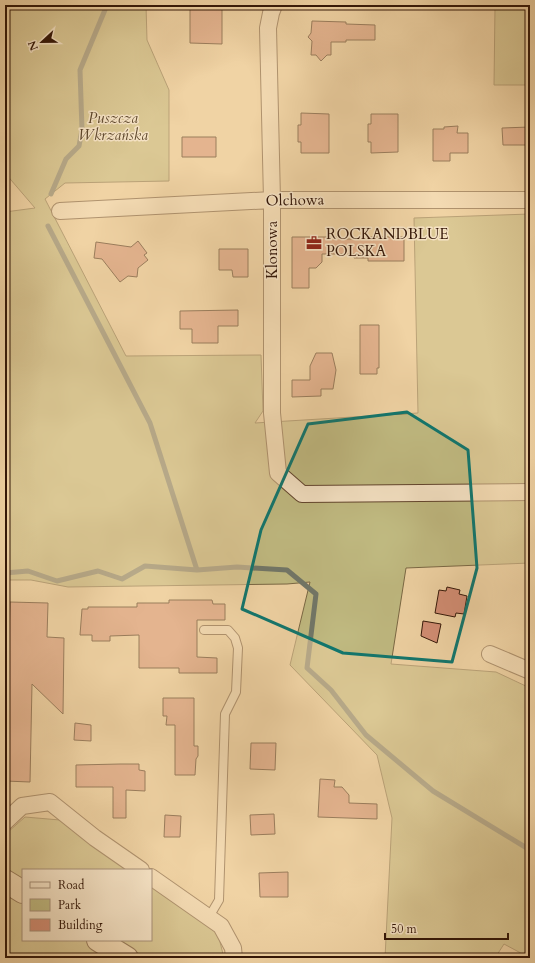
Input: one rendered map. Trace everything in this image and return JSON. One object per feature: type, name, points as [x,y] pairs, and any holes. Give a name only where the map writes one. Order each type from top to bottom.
[{"type":"street","name":"Klonowa","points":[[274,5],[268,28],[272,200],[272,413],[278,473],[302,494],[530,492]]},
{"type":"street","name":"Olchowa","points":[[60,211],[272,200],[530,200]]},
{"type":"street","points":[[490,654],[530,671]]},
{"type":"street","points":[[5,822],[22,806],[50,802],[95,838],[140,869]]},
{"type":"street","points":[[152,878],[221,926],[233,948],[234,958]]},
{"type":"street","points":[[5,880],[22,891]]},
{"type":"street","points":[[100,941],[127,958]]},
{"type":"lane","points":[[204,630],[228,630],[235,638],[238,648],[236,692],[225,714],[219,900],[209,917]]},
{"type":"highlighted area","points":[[407,412],[468,450],[477,568],[452,662],[343,653],[242,609],[261,530],[308,424]]},
{"type":"green space","name":"Puszcza Wkrzańska","points":[[5,5],[146,5],[147,40],[169,90],[169,181],[65,183],[45,199],[126,356],[261,355],[263,411],[255,423],[418,413],[414,218],[530,214],[530,563],[406,568],[391,664],[496,672],[530,688],[530,958],[504,944],[495,958],[385,958],[392,818],[377,755],[290,665],[310,582],[287,584],[68,587],[31,580],[5,580],[5,212],[35,208],[5,173]]},
{"type":"green space","points":[[495,7],[530,7],[530,85],[494,85]]},
{"type":"green space","points":[[25,817],[60,820],[130,869],[22,869],[22,941],[152,941],[152,885],[217,930],[224,958],[5,958],[5,842],[8,832]]},
{"type":"building","points":[[190,5],[222,5],[222,44],[190,43]]},
{"type":"building","points":[[312,21],[375,25],[375,40],[346,40],[346,42],[331,42],[331,55],[327,55],[321,61],[316,55],[311,55],[312,41],[308,37],[311,33]]},
{"type":"building","points":[[301,113],[329,114],[329,153],[301,153],[301,142],[298,142],[298,125],[301,125]]},
{"type":"building","points":[[371,114],[398,114],[398,152],[371,153],[371,142],[368,142],[368,124],[371,124]]},
{"type":"building","points":[[458,126],[457,133],[468,133],[468,153],[450,153],[450,161],[433,161],[433,129],[444,129],[444,127]]},
{"type":"building","points":[[530,127],[530,145],[503,145],[502,128]]},
{"type":"building","points":[[182,137],[216,137],[216,157],[182,157]]},
{"type":"building","points":[[292,237],[339,237],[339,239],[368,239],[368,237],[404,237],[404,261],[368,261],[368,258],[354,258],[354,254],[322,254],[322,262],[316,268],[309,268],[309,288],[292,288]]},
{"type":"building","points":[[138,241],[147,253],[144,255],[148,260],[138,268],[137,277],[128,276],[120,282],[102,259],[94,258],[96,242],[131,247]]},
{"type":"building","points":[[219,249],[248,249],[248,277],[233,277],[232,270],[219,270]]},
{"type":"building","points":[[238,310],[238,326],[218,326],[218,343],[192,343],[192,329],[180,329],[180,311]]},
{"type":"building","points":[[360,325],[379,325],[379,368],[377,368],[377,374],[360,374]]},
{"type":"building","points":[[316,353],[332,353],[336,370],[333,389],[321,389],[321,396],[292,397],[292,380],[310,380],[310,366]]},
{"type":"building","points":[[447,587],[460,590],[459,594],[467,596],[464,614],[456,613],[455,617],[435,613],[439,590],[446,591]]},
{"type":"building","points":[[169,600],[212,600],[213,604],[225,604],[225,620],[197,620],[197,657],[217,658],[217,673],[179,673],[179,668],[139,668],[139,635],[110,636],[110,641],[92,641],[92,635],[80,635],[82,609],[88,609],[88,607],[137,607],[137,603],[169,603]]},
{"type":"building","points":[[10,602],[48,603],[47,637],[64,638],[63,714],[32,684],[30,782],[5,781]]},
{"type":"building","points":[[423,621],[441,624],[437,643],[421,636]]},
{"type":"building","points":[[163,698],[194,698],[194,746],[198,746],[195,775],[175,775],[175,725],[166,725],[167,716],[163,716]]},
{"type":"building","points":[[75,723],[91,725],[91,741],[74,740]]},
{"type":"building","points":[[251,743],[276,743],[275,770],[250,769]]},
{"type":"building","points":[[139,764],[139,770],[145,771],[145,791],[126,790],[126,818],[113,818],[113,787],[76,787],[76,765]]},
{"type":"building","points":[[320,779],[335,780],[334,787],[342,787],[349,795],[349,803],[377,804],[377,819],[318,817]]},
{"type":"building","points":[[274,814],[275,834],[251,835],[250,815]]},
{"type":"building","points":[[165,815],[181,816],[180,837],[164,837]]},
{"type":"building","points":[[288,872],[288,897],[260,897],[259,873]]},
{"type":"waterway","points":[[51,194],[66,159],[79,146],[82,130],[80,70],[107,5]]},
{"type":"waterway","points":[[48,226],[150,423],[197,570]]},
{"type":"waterway","points":[[5,573],[28,571],[57,581],[98,571],[122,579],[145,566],[197,570],[237,567],[287,570],[316,594],[307,668],[331,690],[366,735],[433,791],[530,850]]},
{"type":"place","name":"ROCKANDBLUE POLSKA","points":[[314,243]]}]
